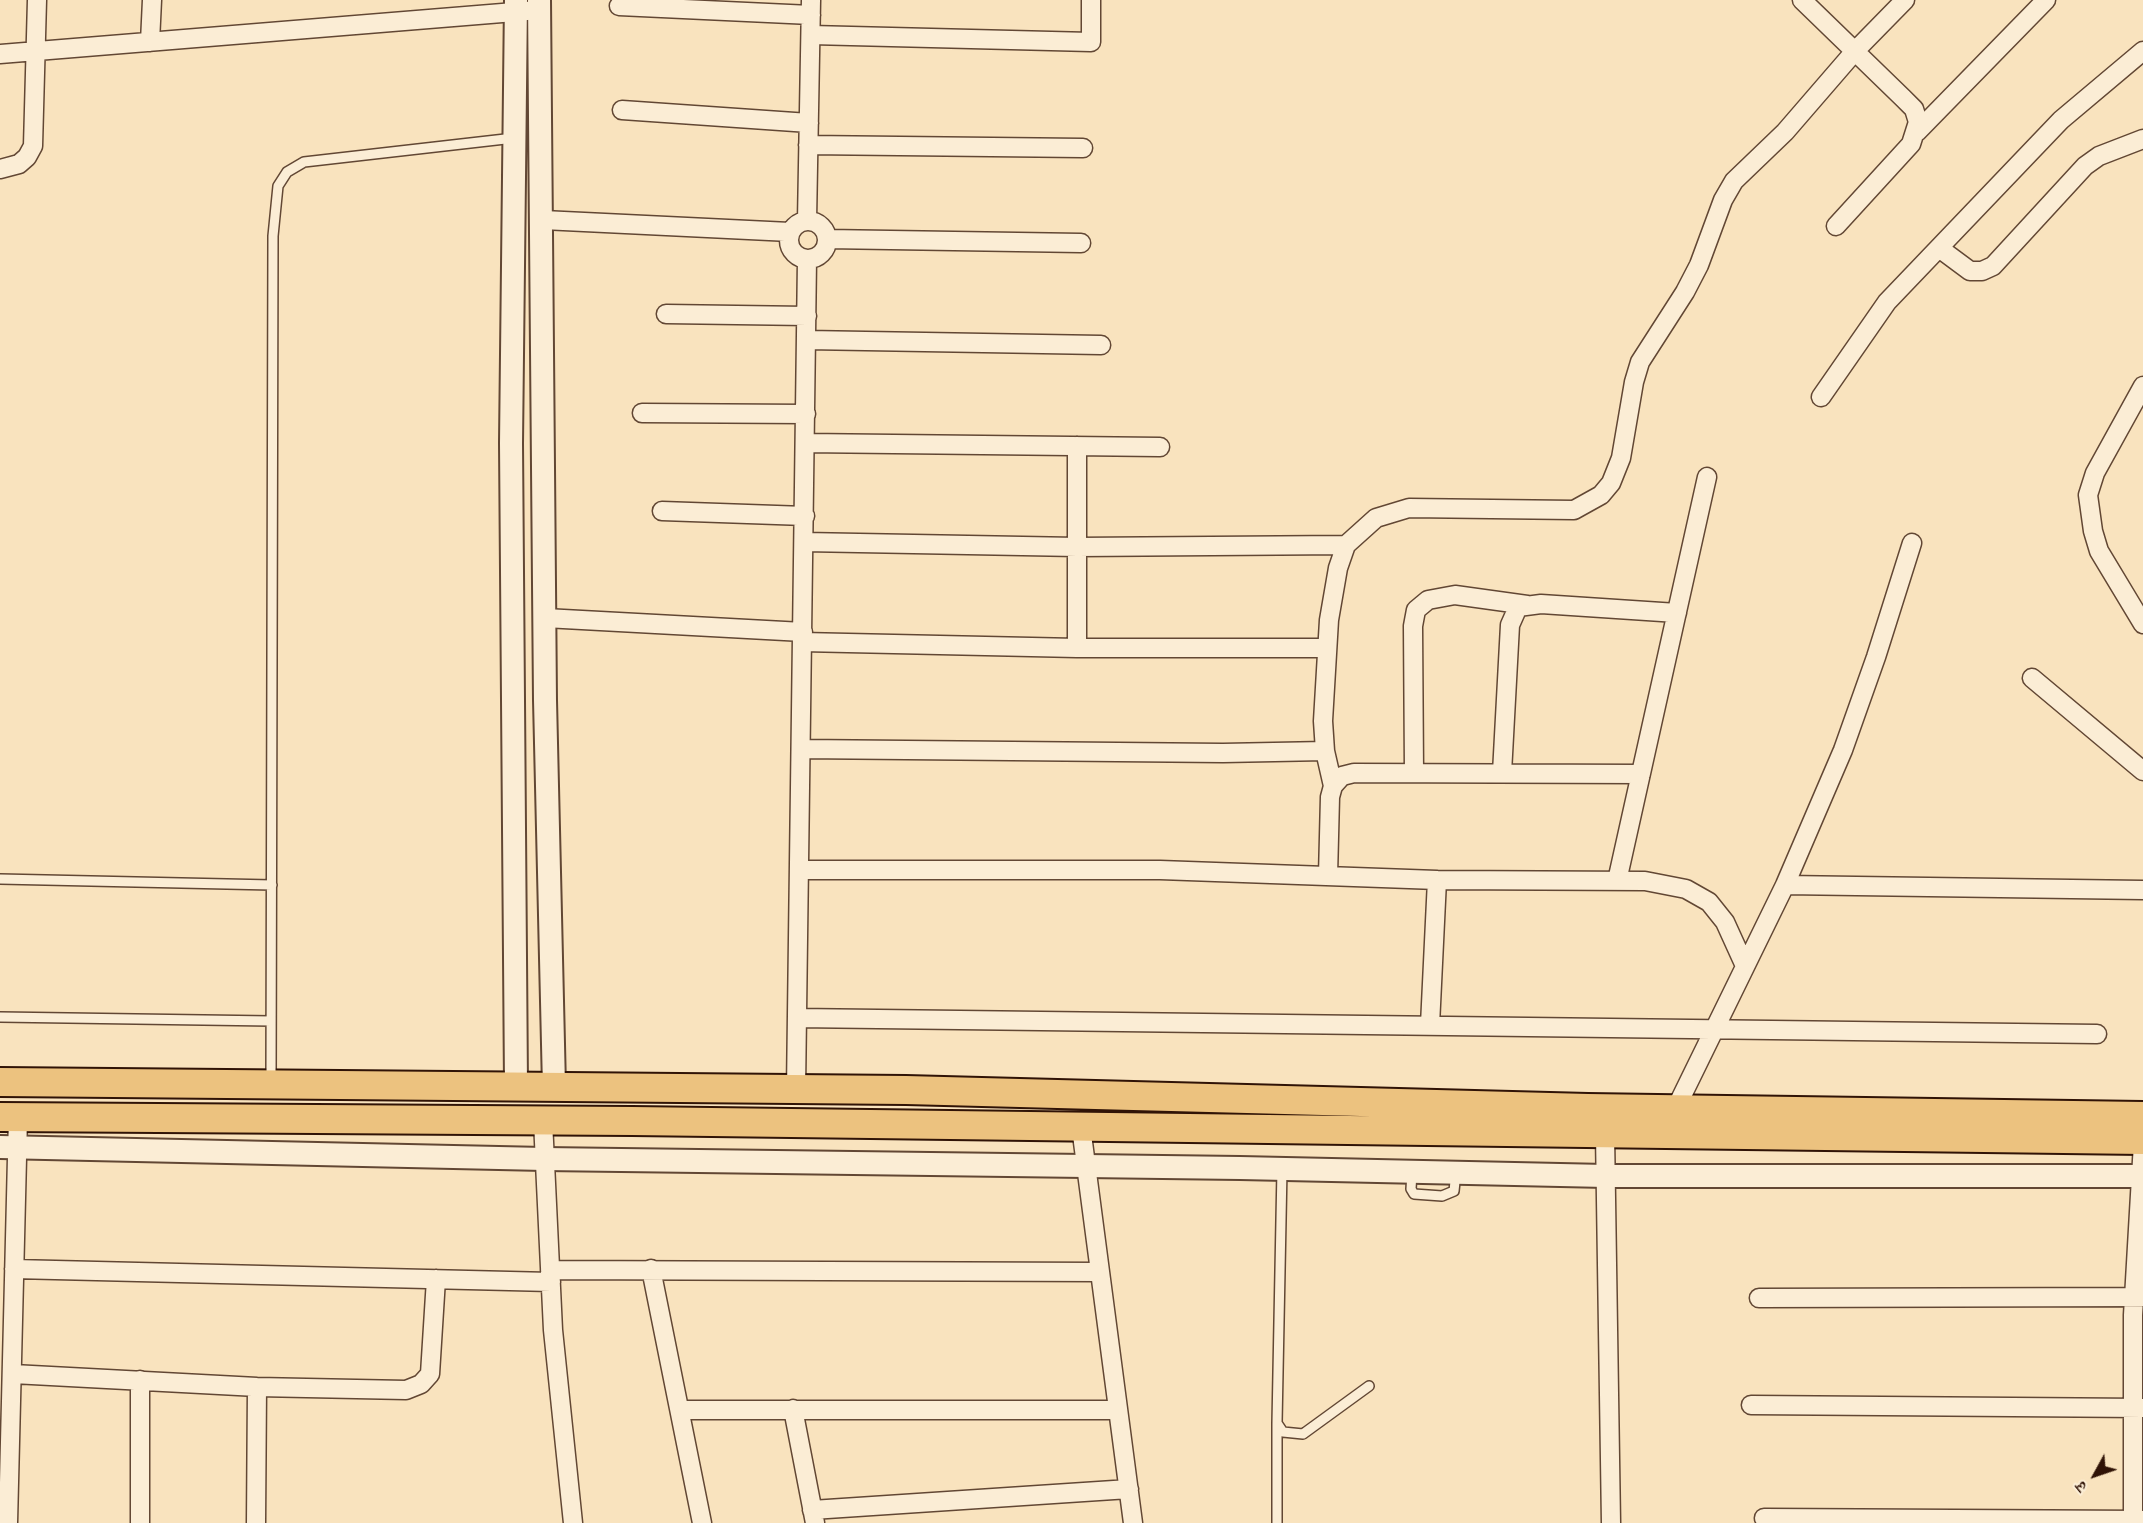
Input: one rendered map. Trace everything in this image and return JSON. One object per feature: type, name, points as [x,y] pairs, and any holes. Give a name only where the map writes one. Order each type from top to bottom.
[{"type":"main road","points":[[0,1082],[796,1089],[1675,1110],[2143,1116]]},
{"type":"main road","points":[[534,1086],[537,1121]]},
{"type":"main road","points":[[9,1117],[1081,1127],[2143,1142]]},
{"type":"street","points":[[0,169],[19,165],[33,146],[37,0]]},
{"type":"street","points":[[150,42],[152,0]]},
{"type":"street","points":[[811,35],[1091,42],[1091,0]]},
{"type":"street","points":[[1802,0],[1914,109],[1918,122],[1917,132]]},
{"type":"street","points":[[1328,876],[1333,786],[1325,751],[1323,721],[1327,648],[1338,568],[1346,544],[1376,518],[1408,508],[1574,510],[1601,495],[1611,483],[1621,458],[1634,382],[1640,362],[1699,265],[1723,200],[1734,182],[1785,132],[1855,51],[1905,0]]},
{"type":"street","points":[[1836,226],[1906,149],[1917,132],[2046,0]]},
{"type":"street","points":[[0,54],[539,5],[543,220],[545,618],[534,1086]]},
{"type":"street","points":[[516,6],[511,455],[534,1086]]},
{"type":"street","points":[[619,6],[811,7],[807,221]]},
{"type":"street","points":[[1821,397],[1887,302],[2061,120],[2143,51]]},
{"type":"street","points":[[622,110],[809,123]]},
{"type":"street","points":[[1939,248],[1970,271],[1982,271],[1993,266],[2085,166],[2099,156],[2143,139]]},
{"type":"street","points":[[808,145],[1083,148]]},
{"type":"street","points":[[543,220],[790,232]]},
{"type":"street","points":[[807,221],[822,226],[827,239],[820,253],[807,259],[798,257],[791,250],[788,240],[790,232],[798,223],[807,221]]},
{"type":"street","points":[[827,239],[1081,243]]},
{"type":"street","points":[[796,1089],[807,259]]},
{"type":"street","points":[[666,314],[807,316]]},
{"type":"street","points":[[807,340],[1101,345]]},
{"type":"street","points":[[2142,390],[2095,473],[2088,495],[2093,531],[2099,551],[2143,624]]},
{"type":"street","points":[[642,413],[806,414]]},
{"type":"street","points":[[805,443],[1160,447]]},
{"type":"street","points":[[1077,446],[1077,648]]},
{"type":"street","points":[[1617,881],[1707,477]]},
{"type":"street","points":[[662,512],[805,516]]},
{"type":"street","points":[[804,542],[1077,547],[1346,544]]},
{"type":"street","points":[[1675,1110],[1785,885],[1843,750],[1876,657],[1912,543]]},
{"type":"street","points":[[1414,773],[1413,626],[1416,610],[1428,600],[1455,595],[1527,605],[1677,613]]},
{"type":"street","points":[[1502,774],[1510,625],[1518,607],[1527,605]]},
{"type":"street","points":[[545,618],[802,637],[1077,648],[1327,648]]},
{"type":"street","points":[[2032,678],[2143,771]]},
{"type":"street","points":[[801,749],[1212,753],[1325,751]]},
{"type":"street","points":[[1333,786],[1342,776],[1354,773],[1641,774]]},
{"type":"street","points":[[799,870],[1160,870],[1437,880],[1645,881],[1686,888],[1709,902],[1725,922],[1745,966]]},
{"type":"street","points":[[1430,1025],[1437,880]]},
{"type":"street","points":[[1785,885],[2143,890]]},
{"type":"street","points":[[797,1018],[2097,1034]]},
{"type":"street","points":[[5,1513],[13,1374],[9,1276],[9,1117]]},
{"type":"street","points":[[537,1121],[544,1160],[550,1276],[573,1523]]},
{"type":"street","points":[[1081,1127],[1133,1523]]},
{"type":"street","points":[[1605,1134],[1611,1523]]},
{"type":"street","points":[[1764,1518],[2136,1521],[2143,1142]]},
{"type":"street","points":[[9,1147],[544,1160],[1086,1166],[1606,1176],[2142,1176]]},
{"type":"street","points":[[9,1276],[436,1279],[550,1276],[651,1269],[1100,1272]]},
{"type":"street","points":[[651,1269],[702,1523]]},
{"type":"street","points":[[13,1374],[257,1387],[406,1390],[421,1384],[430,1374],[433,1358],[436,1279]]},
{"type":"street","points":[[1759,1298],[2139,1297]]},
{"type":"street","points":[[140,1380],[140,1523]]},
{"type":"street","points":[[256,1523],[257,1387]]},
{"type":"street","points":[[1751,1405],[2138,1408]]},
{"type":"street","points":[[793,1409],[814,1516],[1128,1489]]},
{"type":"street","points":[[680,1410],[1118,1410]]},
{"type":"lane","points":[[271,1084],[273,236],[278,186],[287,172],[304,162],[514,138]]},
{"type":"lane","points":[[0,879],[272,885]]},
{"type":"lane","points":[[0,1017],[271,1022]]},
{"type":"lane","points":[[1277,1523],[1281,1169]]},
{"type":"lane","points":[[1277,1423],[1283,1432],[1303,1434],[1369,1386]]}]
